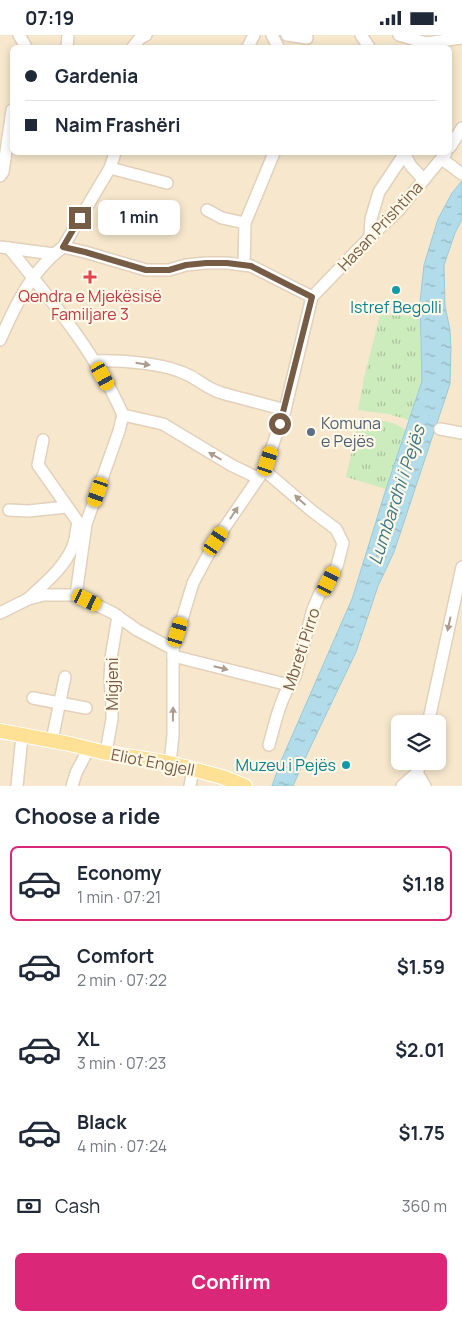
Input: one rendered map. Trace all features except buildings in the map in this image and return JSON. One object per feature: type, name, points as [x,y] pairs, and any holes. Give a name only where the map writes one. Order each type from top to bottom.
[{"type":"main road","name":"Eliot Engjell","points":[[0,731],[170,763],[245,786]]},
{"type":"street","points":[[135,45],[140,38],[146,35]]},
{"type":"street","points":[[287,35],[307,40]]},
{"type":"street","points":[[399,35],[426,43],[462,38]]},
{"type":"street","points":[[0,176],[3,172],[10,124]]},
{"type":"street","points":[[452,144],[462,127]]},
{"type":"street","points":[[0,340],[32,277],[58,251],[110,168],[114,155]]},
{"type":"street","points":[[244,265],[245,223],[273,155]]},
{"type":"street","points":[[370,236],[371,219],[379,192],[404,155]]},
{"type":"street","points":[[406,155],[411,166],[424,180]]},
{"type":"street","points":[[444,156],[462,174]]},
{"type":"street","name":"Hasan Prishtina","points":[[311,302],[370,236],[397,212],[444,156]]},
{"type":"street","points":[[110,168],[167,183]]},
{"type":"street","points":[[207,210],[222,218],[245,223]]},
{"type":"street","points":[[4,248],[85,252],[146,270],[169,270],[186,265],[206,263],[251,266],[311,302],[284,410],[261,474],[216,541],[193,583],[173,653],[173,735],[170,763]]},
{"type":"street","points":[[4,248],[32,277],[64,317],[94,361],[124,415],[82,523],[79,540],[76,595]]},
{"type":"street","points":[[94,361],[112,361],[164,368],[188,375],[203,386],[221,393],[284,410]]},
{"type":"street","points":[[124,415],[163,424],[216,456],[261,474]]},
{"type":"street","points":[[440,429],[462,433]]},
{"type":"street","points":[[43,440],[38,465],[67,507],[82,523]]},
{"type":"street","name":"Mbreti Pirro","points":[[261,474],[336,529],[344,543],[341,558],[316,600],[295,677],[289,685],[269,745]]},
{"type":"street","points":[[9,510],[28,511],[67,507]]},
{"type":"street","points":[[28,599],[63,564],[79,540]]},
{"type":"street","points":[[430,715],[461,573]]},
{"type":"street","points":[[0,613],[28,599],[44,595],[76,595],[118,616],[173,653],[289,685]]},
{"type":"street","name":"Migjeni","points":[[106,752],[112,719],[111,657],[118,616]]},
{"type":"street","points":[[52,740],[66,677]]},
{"type":"street","points":[[33,698],[86,708]]},
{"type":"street","points":[[16,786],[22,735]]},
{"type":"street","name":"Eliot Engjell","points":[[72,786],[76,773],[89,748]]},
{"type":"street","points":[[190,786],[193,769]]},
{"type":"street","points":[[402,786],[416,770]]},
{"type":"street","points":[[415,786],[418,770]]},
{"type":"street","points":[[420,770],[425,786]]},
{"type":"shaded area","points":[[0,35],[462,35],[462,786],[0,786]]},
{"type":"green space","points":[[380,315],[420,316],[422,381],[409,420],[388,414],[358,410]]},
{"type":"green space","points":[[360,417],[390,422],[405,430],[386,489],[346,477]]},
{"type":"water","name":"Lumbardhi i Pejës","points":[[462,181],[462,219],[444,265],[445,306],[450,330],[451,349],[450,384],[394,552],[378,586],[356,652],[293,786],[272,786],[281,761],[352,599],[422,381],[420,302],[424,265],[438,219],[452,193]]},
{"type":"place","name":"Qendra e Mjekësisë Familjare 3","points":[[90,277]]},
{"type":"place","name":"Istref Begolli","points":[[396,290]]},
{"type":"place","name":"Komuna e Pejës","points":[[311,432]]},
{"type":"place","name":"Muzeu i Pejës","points":[[346,765]]},
{"type":"route","points":[[80,218],[63,247],[146,270],[169,270],[186,265],[206,263],[251,266],[312,297],[280,424]]}]
